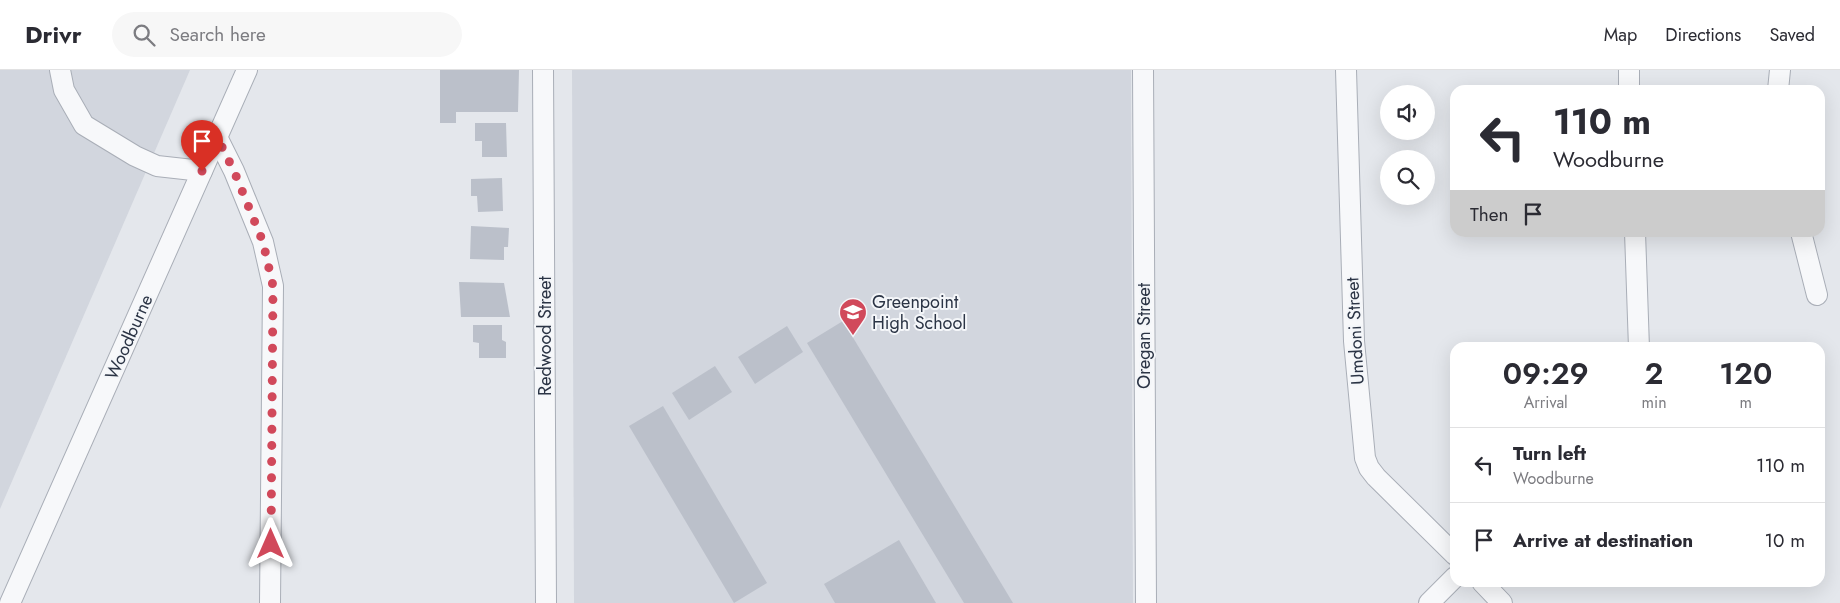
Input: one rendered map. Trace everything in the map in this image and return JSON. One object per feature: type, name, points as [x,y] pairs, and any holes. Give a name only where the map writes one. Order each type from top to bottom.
[{"type":"street","points":[[60,70],[64,90],[84,125],[135,156],[157,166],[202,171]]},
{"type":"street","name":"Woodburne","points":[[10,603],[247,70]]},
{"type":"street","name":"Redwood Street","points":[[544,70],[546,603]]},
{"type":"street","name":"Oregan Street","points":[[1143,70],[1146,603]]},
{"type":"street","name":"Umdoni Street","points":[[1346,70],[1354,341],[1365,458],[1369,468],[1376,477],[1450,550]]},
{"type":"street","points":[[1628,70],[1629,85]]},
{"type":"street","points":[[1778,85],[1780,70]]},
{"type":"street","points":[[217,137],[234,171],[260,235],[273,286],[270,603]]},
{"type":"street","points":[[1635,237],[1639,342]]},
{"type":"street","points":[[1802,237],[1817,295]]},
{"type":"street","points":[[1429,603],[1450,582]]},
{"type":"street","points":[[1487,587],[1502,603]]},
{"type":"shaded area","points":[[0,70],[190,70],[0,509]]},
{"type":"shaded area","name":"Greenpoint High School","points":[[572,70],[1131,70],[1133,603],[574,603]]},
{"type":"building","points":[[440,70],[519,70],[518,112],[456,112],[456,123],[440,123]]},
{"type":"building","points":[[475,123],[506,123],[507,157],[482,157],[482,141],[475,141]]},
{"type":"building","points":[[502,178],[503,211],[478,212],[477,196],[471,196],[471,179]]},
{"type":"building","points":[[471,226],[509,228],[508,247],[504,247],[504,260],[470,259]]},
{"type":"building","points":[[459,282],[504,283],[510,317],[461,317]]},
{"type":"building","points":[[843,321],[1013,603],[964,603],[807,343]]},
{"type":"building","points":[[473,325],[502,325],[502,340],[506,342],[506,358],[479,358],[479,343],[473,342]]},
{"type":"building","points":[[787,326],[803,352],[755,384],[738,357]]},
{"type":"building","points":[[715,366],[732,392],[689,420],[672,393]]},
{"type":"building","points":[[663,406],[767,583],[734,603],[629,426]]},
{"type":"building","points":[[899,540],[936,603],[835,603],[824,584]]},
{"type":"place","name":"Greenpoint High School","points":[[853,336]]},
{"type":"route","points":[[202,171],[217,137],[234,171],[263,242],[273,286],[271,544]]}]
